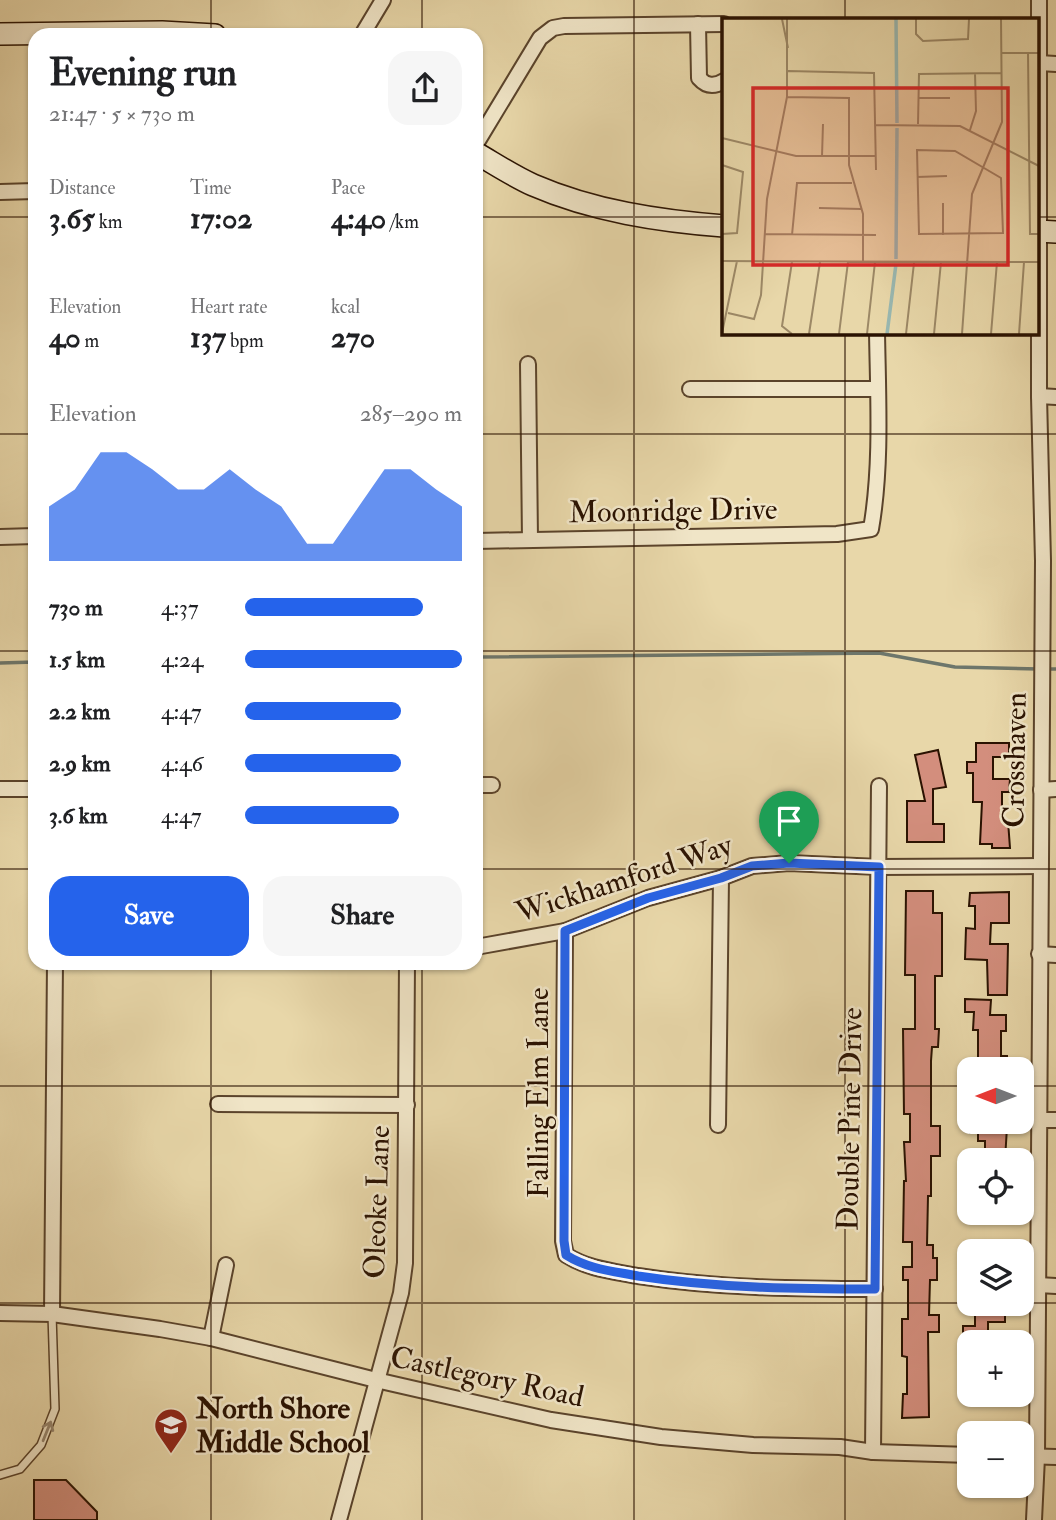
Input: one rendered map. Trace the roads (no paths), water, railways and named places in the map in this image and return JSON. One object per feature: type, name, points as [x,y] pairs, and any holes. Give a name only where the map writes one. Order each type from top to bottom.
[{"type":"street","points":[[366,28],[383,0]]},
{"type":"street","name":"Crosshaven","points":[[1031,1421],[1038,1285],[1042,644],[1050,561],[1040,396],[1044,232],[1039,0]]},
{"type":"street","points":[[698,24],[699,78],[708,85],[722,81]]},
{"type":"street","points":[[483,132],[540,38],[552,28],[722,24]]},
{"type":"street","points":[[0,34],[28,34]]},
{"type":"street","points":[[1039,63],[1056,64]]},
{"type":"street","points":[[483,157],[531,184],[591,205],[659,220],[722,226]]},
{"type":"street","points":[[0,192],[28,191]]},
{"type":"street","points":[[690,389],[878,389],[877,334]]},
{"type":"street","points":[[528,364],[530,540]]},
{"type":"street","name":"Moonridge Drive","points":[[483,541],[837,534],[871,529],[875,506],[878,389]]},
{"type":"street","points":[[1040,396],[1056,397]]},
{"type":"street","points":[[0,537],[28,536]]},
{"type":"street","points":[[483,785],[492,785]]},
{"type":"street","name":"Double Pine Drive","points":[[873,1452],[879,786]]},
{"type":"street","points":[[0,789],[28,789]]},
{"type":"street","points":[[1041,790],[1056,789]]},
{"type":"street","name":"Wickhamford Way","points":[[483,946],[565,931],[648,898],[721,878],[752,866],[789,863],[879,867],[1040,866]]},
{"type":"street","points":[[718,1125],[721,878]]},
{"type":"street","name":"Falling Elm Lane","points":[[565,931],[566,1255],[581,1265],[603,1270],[704,1284],[875,1289]]},
{"type":"street","points":[[1040,954],[1056,955]]},
{"type":"street","points":[[52,1314],[55,970]]},
{"type":"street","name":"Oleoke Lane","points":[[339,1520],[401,1293],[405,1263],[407,970]]},
{"type":"street","points":[[218,1104],[407,1105]]},
{"type":"street","points":[[1040,1120],[1056,1120]]},
{"type":"street","points":[[211,1338],[226,1265]]},
{"type":"street","points":[[1038,1285],[1056,1286]]},
{"type":"street","name":"Castlegory Road","points":[[0,1313],[52,1314],[103,1320],[211,1338],[376,1380],[551,1420],[661,1437],[753,1445],[957,1455]]},
{"type":"street","points":[[1034,1457],[1056,1457]]},
{"type":"street","name":"Crosshaven","points":[[1032,1498],[1034,1520]]},
{"type":"lane","points":[[0,1475],[20,1469],[41,1445],[55,1409],[52,1314]]},
{"type":"waterway","points":[[483,657],[879,653],[955,667],[1039,669]]},
{"type":"waterway","points":[[0,663],[28,662]]},
{"type":"waterway","points":[[1047,669],[1056,669]]},
{"type":"place","name":"North Shore Middle School","points":[[171,1455]]}]
